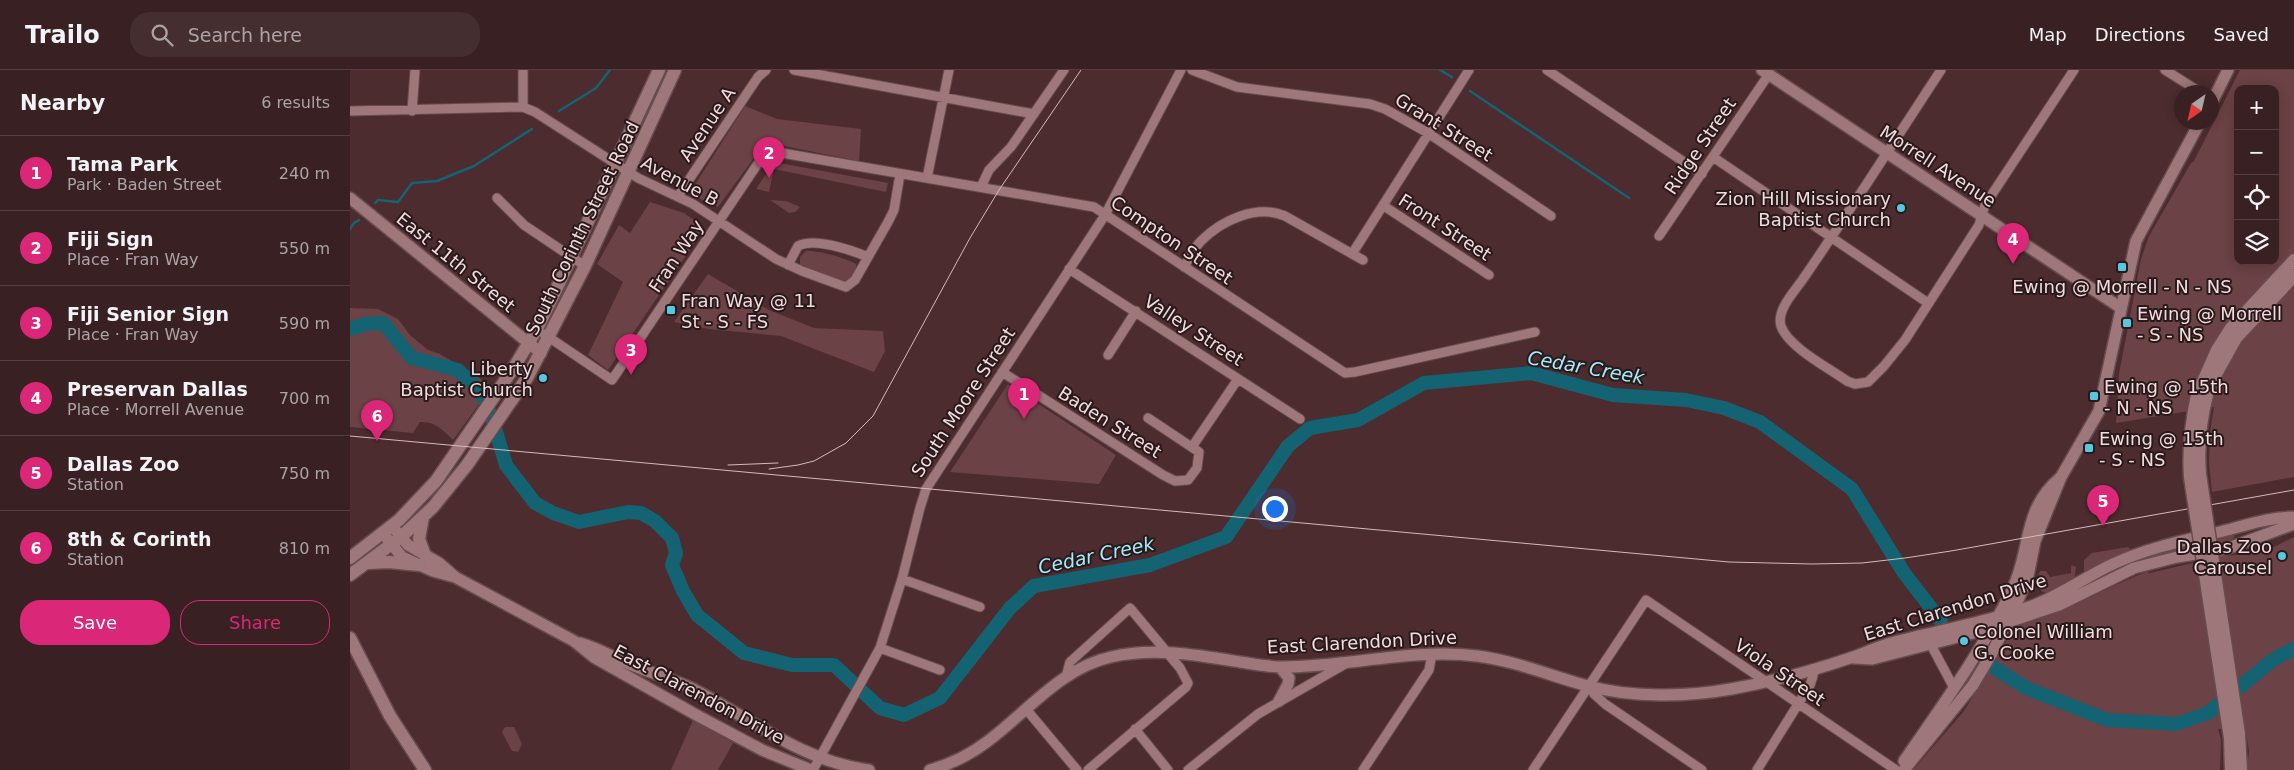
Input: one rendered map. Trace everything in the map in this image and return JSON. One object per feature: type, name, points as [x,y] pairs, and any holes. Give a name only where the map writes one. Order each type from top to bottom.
[{"type":"main road","name":"South Corinth Street Road","points":[[350,558],[410,511],[436,481],[501,389],[537,329],[617,165],[660,70]]},
{"type":"main road","name":"South Corinth Street Road","points":[[350,575],[396,541],[423,517],[461,473],[509,405],[541,353],[585,266],[675,70]]},
{"type":"main road","points":[[2241,770],[2234,736],[2200,474],[2198,448],[2202,395],[2217,350],[2231,328],[2294,260]]},
{"type":"main road","points":[[2202,395],[2236,338],[2294,276]]},
{"type":"main road","points":[[368,563],[422,560],[419,538],[423,517]]},
{"type":"main road","points":[[350,638],[390,716],[426,770]]},
{"type":"main road","points":[[2231,770],[2234,736]]},
{"type":"street","points":[[412,110],[416,70]]},
{"type":"street","points":[[523,70],[523,107]]},
{"type":"street","name":"Avenue A","points":[[678,196],[766,70]]},
{"type":"street","points":[[794,70],[1034,114]]},
{"type":"street","points":[[927,178],[949,70]]},
{"type":"street","points":[[981,187],[989,170],[1010,147],[1064,70]]},
{"type":"street","name":"South Moore Street","points":[[812,770],[820,759],[880,648],[902,579],[926,489],[1104,216],[1181,70]]},
{"type":"street","name":"Grant Street","points":[[1192,70],[1237,87],[1370,104],[1386,109],[1428,133],[1551,216]]},
{"type":"street","points":[[1352,254],[1469,70]]},
{"type":"street","points":[[1547,70],[1702,174]]},
{"type":"street","points":[[1941,70],[1786,304],[1780,317],[1781,325],[1798,347],[1847,381],[1855,384],[1868,382],[1905,340],[1959,258],[1982,216],[1985,205],[2074,70]]},
{"type":"street","points":[[2165,70],[2189,85]]},
{"type":"street","points":[[2219,87],[2228,70]]},
{"type":"street","name":"Ridge Street","points":[[1659,236],[1713,157],[1765,72]]},
{"type":"street","name":"Morrell Avenue","points":[[1765,72],[2121,308]]},
{"type":"street","name":"Avenue B","points":[[350,111],[523,107],[535,112],[629,172],[678,196],[720,221],[788,265],[846,287],[854,280],[868,256]]},
{"type":"street","points":[[1903,770],[1956,707],[1978,677],[2006,616],[2024,585],[2036,541],[2061,477],[2098,411],[2136,241],[2196,130]]},
{"type":"street","name":"Compton Street","points":[[769,152],[1094,207],[1104,216],[1345,373],[1535,332]]},
{"type":"street","name":"Fran Way","points":[[549,338],[612,380],[763,156],[769,152]]},
{"type":"street","points":[[1713,157],[1928,303]]},
{"type":"street","points":[[788,265],[798,246],[811,242],[851,250],[868,256],[894,210],[900,174]]},
{"type":"street","name":"East 11th Street","points":[[350,198],[541,353]]},
{"type":"street","points":[[498,198],[524,224],[585,266]]},
{"type":"street","name":"Front Street","points":[[1384,206],[1489,275]]},
{"type":"street","points":[[1184,267],[1199,243],[1210,233],[1239,217],[1257,211],[1274,211],[1285,216],[1362,260]]},
{"type":"street","name":"Valley Street","points":[[1069,269],[1300,419]]},
{"type":"street","points":[[1108,355],[1136,311]]},
{"type":"street","points":[[537,329],[549,338]]},
{"type":"street","name":"Baden Street","points":[[1002,372],[1175,481],[1182,482],[1188,480],[1193,474],[1199,461],[1196,450]]},
{"type":"street","points":[[1148,418],[1196,450],[1238,379]]},
{"type":"street","points":[[1903,770],[1902,764],[1992,628],[2006,616],[2018,577],[2026,538],[2035,513],[2051,485],[2061,477]]},
{"type":"street","name":"East Clarendon Drive","points":[[2006,616],[2068,590],[2109,566],[2137,554],[2237,527],[2281,517],[2294,517]]},
{"type":"street","name":"East Clarendon Drive","points":[[930,770],[964,757],[985,744],[1066,677],[1088,664],[1112,656],[1167,652],[1280,667],[1346,664],[1432,654],[1475,656],[1507,661],[1590,686],[1626,692],[1679,694],[1734,688],[1853,658],[1868,650],[1892,643],[2060,605],[2120,574],[2147,565],[2240,544],[2294,524]]},
{"type":"street","points":[[2237,527],[2240,544]]},
{"type":"street","name":"East Clarendon Drive","points":[[388,530],[396,541],[402,556],[422,560],[433,571],[456,577],[574,641],[595,658],[739,738],[789,762],[812,770]]},
{"type":"street","points":[[2137,554],[2147,565]]},
{"type":"street","points":[[902,579],[980,607]]},
{"type":"street","points":[[2024,585],[2030,592],[2044,601]]},
{"type":"street","name":"Viola Street","points":[[1590,686],[1646,600],[1896,770]]},
{"type":"street","points":[[1066,677],[1070,662],[1130,608],[1185,675],[1188,683],[1186,687],[1088,770]]},
{"type":"street","name":"East Clarendon Drive","points":[[1853,658],[1872,659],[1992,628]]},
{"type":"street","name":"East Clarendon Drive","points":[[574,641],[599,648],[630,664],[695,690],[820,759],[863,770]]},
{"type":"street","points":[[1931,644],[1954,688],[1958,703],[1956,707]]},
{"type":"street","points":[[880,648],[940,670]]},
{"type":"street","points":[[1363,770],[1429,670],[1432,654]]},
{"type":"street","points":[[1188,770],[1238,728],[1279,700],[1346,664]]},
{"type":"street","points":[[1279,700],[1288,684],[1289,678],[1280,667]]},
{"type":"street","points":[[1757,770],[1810,685],[1813,676],[1812,669]]},
{"type":"street","points":[[1533,770],[1590,686],[1605,704],[1697,769]]},
{"type":"street","points":[[1026,709],[1077,770]]},
{"type":"street","points":[[739,738],[749,720]]},
{"type":"street","points":[[1135,729],[1168,770]]},
{"type":"shaded area","points":[[2240,70],[2294,70],[2294,477],[2212,492],[2209,462],[2210,432],[2214,407],[2116,423],[2119,374],[2141,259],[2149,236],[2191,163],[2194,161],[2210,130],[2219,130],[2219,112]]},
{"type":"shaded area","points":[[745,106],[777,119],[861,129],[859,161],[769,143],[762,147],[718,207],[689,194]]},
{"type":"shaded area","points":[[774,162],[888,183],[886,192],[774,169],[769,192],[756,189]]},
{"type":"shaded area","points":[[770,200],[786,201],[800,207],[795,212],[789,213]]},
{"type":"shaded area","points":[[650,202],[684,213],[701,225],[702,232],[608,370],[588,355],[623,282],[597,264],[619,225],[630,233]]},
{"type":"shaded area","points":[[806,251],[825,253],[851,261],[856,264],[856,272],[846,281],[805,268],[800,265],[800,257]]},
{"type":"shaded area","points":[[708,274],[769,310],[814,328],[883,331],[885,351],[874,372],[781,336],[709,329],[674,322]]},
{"type":"shaded area","points":[[350,308],[378,309],[398,319],[410,335],[428,350],[440,354],[492,386],[453,440],[438,427],[425,422],[420,422],[413,433],[350,427]]},
{"type":"shaded area","points":[[1008,384],[1116,455],[1099,484],[950,472]]},
{"type":"shaded area","points":[[2235,535],[2228,542],[2151,558],[2151,555],[2182,545]]},
{"type":"shaded area","points":[[2294,537],[2294,770],[2247,770],[2249,751],[2245,727],[2218,729],[2221,740],[2220,770],[1913,770],[1964,711],[2013,630],[2017,627],[2052,614],[2146,572],[2150,573],[2222,556],[2262,553]]},
{"type":"shaded area","points":[[2128,547],[2130,554],[2084,574],[2084,560],[2092,553]]},
{"type":"shaded area","points":[[2071,565],[2076,567],[2074,581],[2047,593],[2041,591],[2037,580],[2040,571],[2046,571],[2050,577],[2071,573]]},
{"type":"shaded area","points":[[693,720],[733,743],[718,770],[671,770]]},
{"type":"shaded area","points":[[505,727],[514,727],[522,744],[518,752],[512,751],[502,732]]},
{"type":"waterway","points":[[559,111],[596,88],[610,70]]},
{"type":"waterway","points":[[1440,70],[1452,77]]},
{"type":"waterway","points":[[1470,91],[1629,198]]},
{"type":"waterway","points":[[375,203],[378,200],[398,202],[412,183],[437,181],[474,166],[532,129]]},
{"type":"waterway","points":[[350,229],[359,220]]},
{"type":"waterway","name":"Cedar Creek","points":[[350,329],[365,324],[383,323],[412,358],[458,370],[481,392],[492,418],[506,465],[535,503],[553,513],[579,522],[628,512],[641,513],[655,521],[672,538],[676,553],[672,565],[683,591],[697,615],[744,653],[792,665],[834,665],[880,708],[904,715],[940,698],[1010,608],[1034,586],[1150,565],[1226,537],[1288,446],[1310,428],[1358,420],[1424,383],[1531,373],[1613,395],[1686,400],[1724,408],[1760,422],[1852,489],[1904,573],[1941,621]]},
{"type":"waterway","name":"Cedar Creek","points":[[1993,667],[2026,688],[2107,720],[2176,724],[2208,713],[2274,659],[2294,649]]},
{"type":"tram line","points":[[769,469],[814,461],[846,443],[873,416],[970,238],[999,190],[1081,70]]},
{"type":"tram line","points":[[350,436],[1729,562],[1862,563],[1905,558],[2294,490]]},
{"type":"tram line","points":[[728,465],[778,463]]},
{"type":"place","name":"Fiji Sign","points":[[769,178]]},
{"type":"place","name":"Zion Hill Missionary Baptist Church","points":[[1901,208]]},
{"type":"place","name":"Preservan Dallas","points":[[2013,264]]},
{"type":"place","name":"Ewing @ Morrell - N - NS","points":[[2122,267]]},
{"type":"place","name":"Fran Way @ 11 St - S - FS","points":[[671,310]]},
{"type":"place","name":"Ewing @ Morrell - S - NS","points":[[2127,323]]},
{"type":"place","name":"Fiji Senior Sign","points":[[631,375]]},
{"type":"place","name":"Liberty Baptist Church","points":[[543,378]]},
{"type":"place","name":"Ewing @ 15th - N - NS","points":[[2094,396]]},
{"type":"place","name":"Tama Park","points":[[1024,419]]},
{"type":"place","name":"8th & Corinth","points":[[377,441]]},
{"type":"place","name":"Ewing @ 15th - S - NS","points":[[2089,448]]},
{"type":"place","name":"Dallas Zoo","points":[[2103,526]]},
{"type":"place","name":"Dallas Zoo Carousel","points":[[2282,556]]},
{"type":"place","name":"Colonel William G. Cooke","points":[[1964,641]]}]
